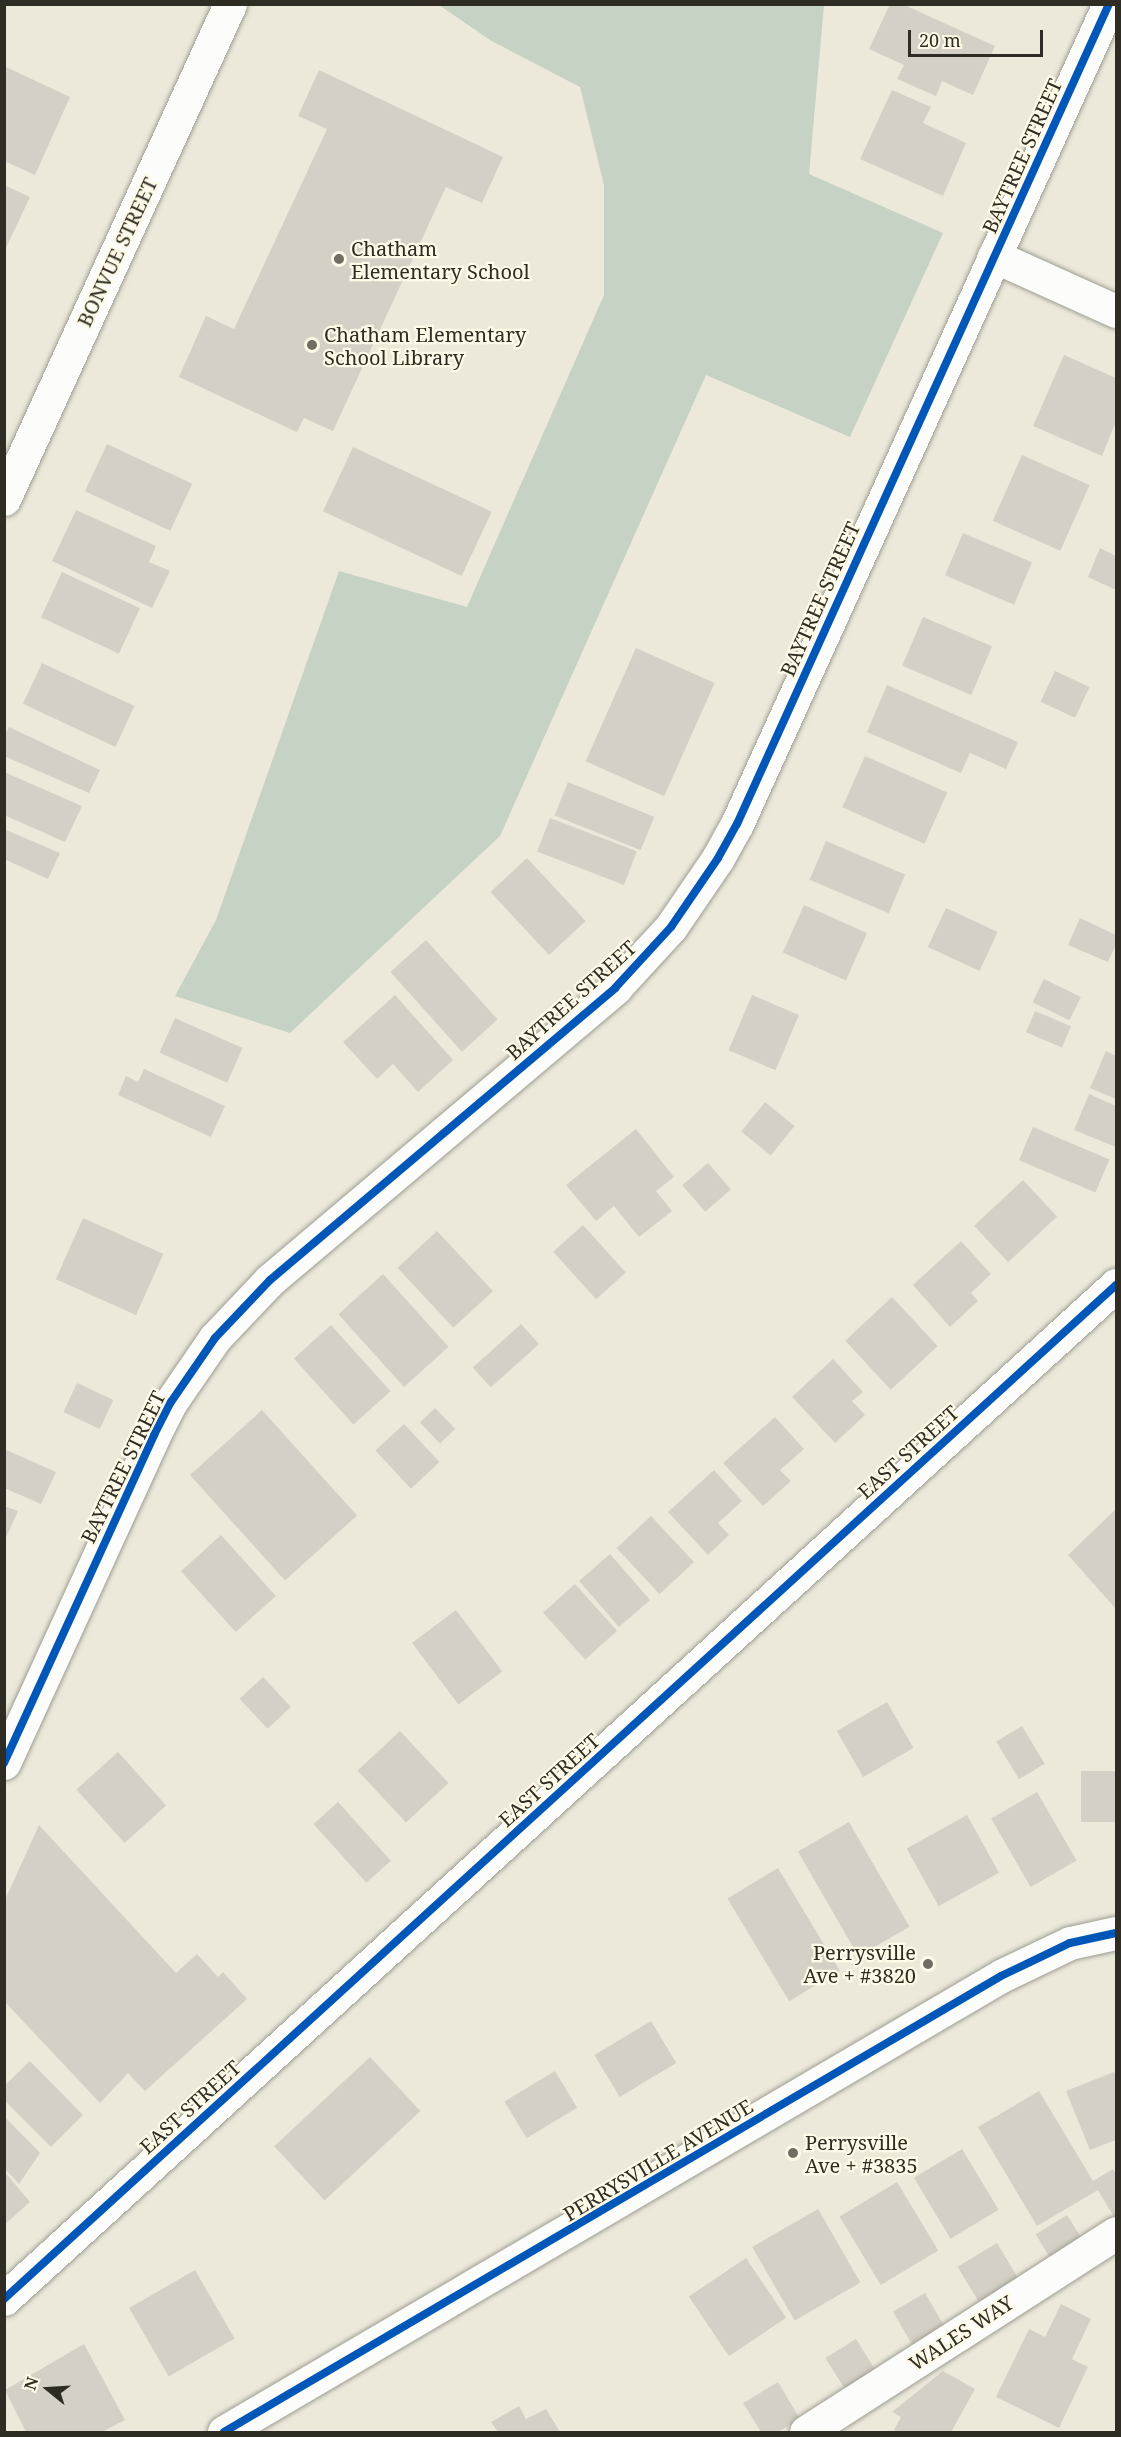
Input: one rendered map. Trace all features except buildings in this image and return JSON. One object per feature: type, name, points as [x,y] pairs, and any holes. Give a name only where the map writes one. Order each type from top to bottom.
[{"type":"street","name":"BONVUE STREET","points":[[4,499],[230,4]]},
{"type":"street","name":"BAYTREE STREET","points":[[4,1763],[154,1435],[176,1394],[214,1338],[270,1280],[615,988],[645,957],[697,891],[737,824],[1109,4]]},
{"type":"street","points":[[994,256],[1116,310]]},
{"type":"street","name":"EAST STREET","points":[[4,2299],[1116,1285]]},
{"type":"street","name":"PERRYSVILLE AVENUE","points":[[224,2433],[1001,1976],[1070,1943],[1116,1933]]},
{"type":"street","name":"WALES WAY","points":[[806,2433],[1116,2234]]},
{"type":"green space","points":[[439,5],[824,5],[809,174],[943,233],[850,437],[706,375],[500,836],[290,1033],[175,996],[216,920],[339,571],[467,607],[604,295],[604,185],[580,87],[490,40]]},
{"type":"cycle path","points":[[4,1763],[154,1435],[171,1402],[215,1338],[270,1280],[615,988],[671,927],[718,858],[737,824],[1109,4]]},
{"type":"cycle path","points":[[4,2299],[1116,1285]]},
{"type":"cycle path","points":[[224,2432],[1001,1976],[1070,1943],[1116,1933]]},
{"type":"place","name":"Chatham Elementary School","points":[[339,259]]},
{"type":"place","name":"Chatham Elementary School Library","points":[[312,345]]},
{"type":"place","name":"Perrysville Ave + #3820","points":[[928,1964]]},
{"type":"place","name":"Perrysville Ave + #3835","points":[[793,2153]]}]
